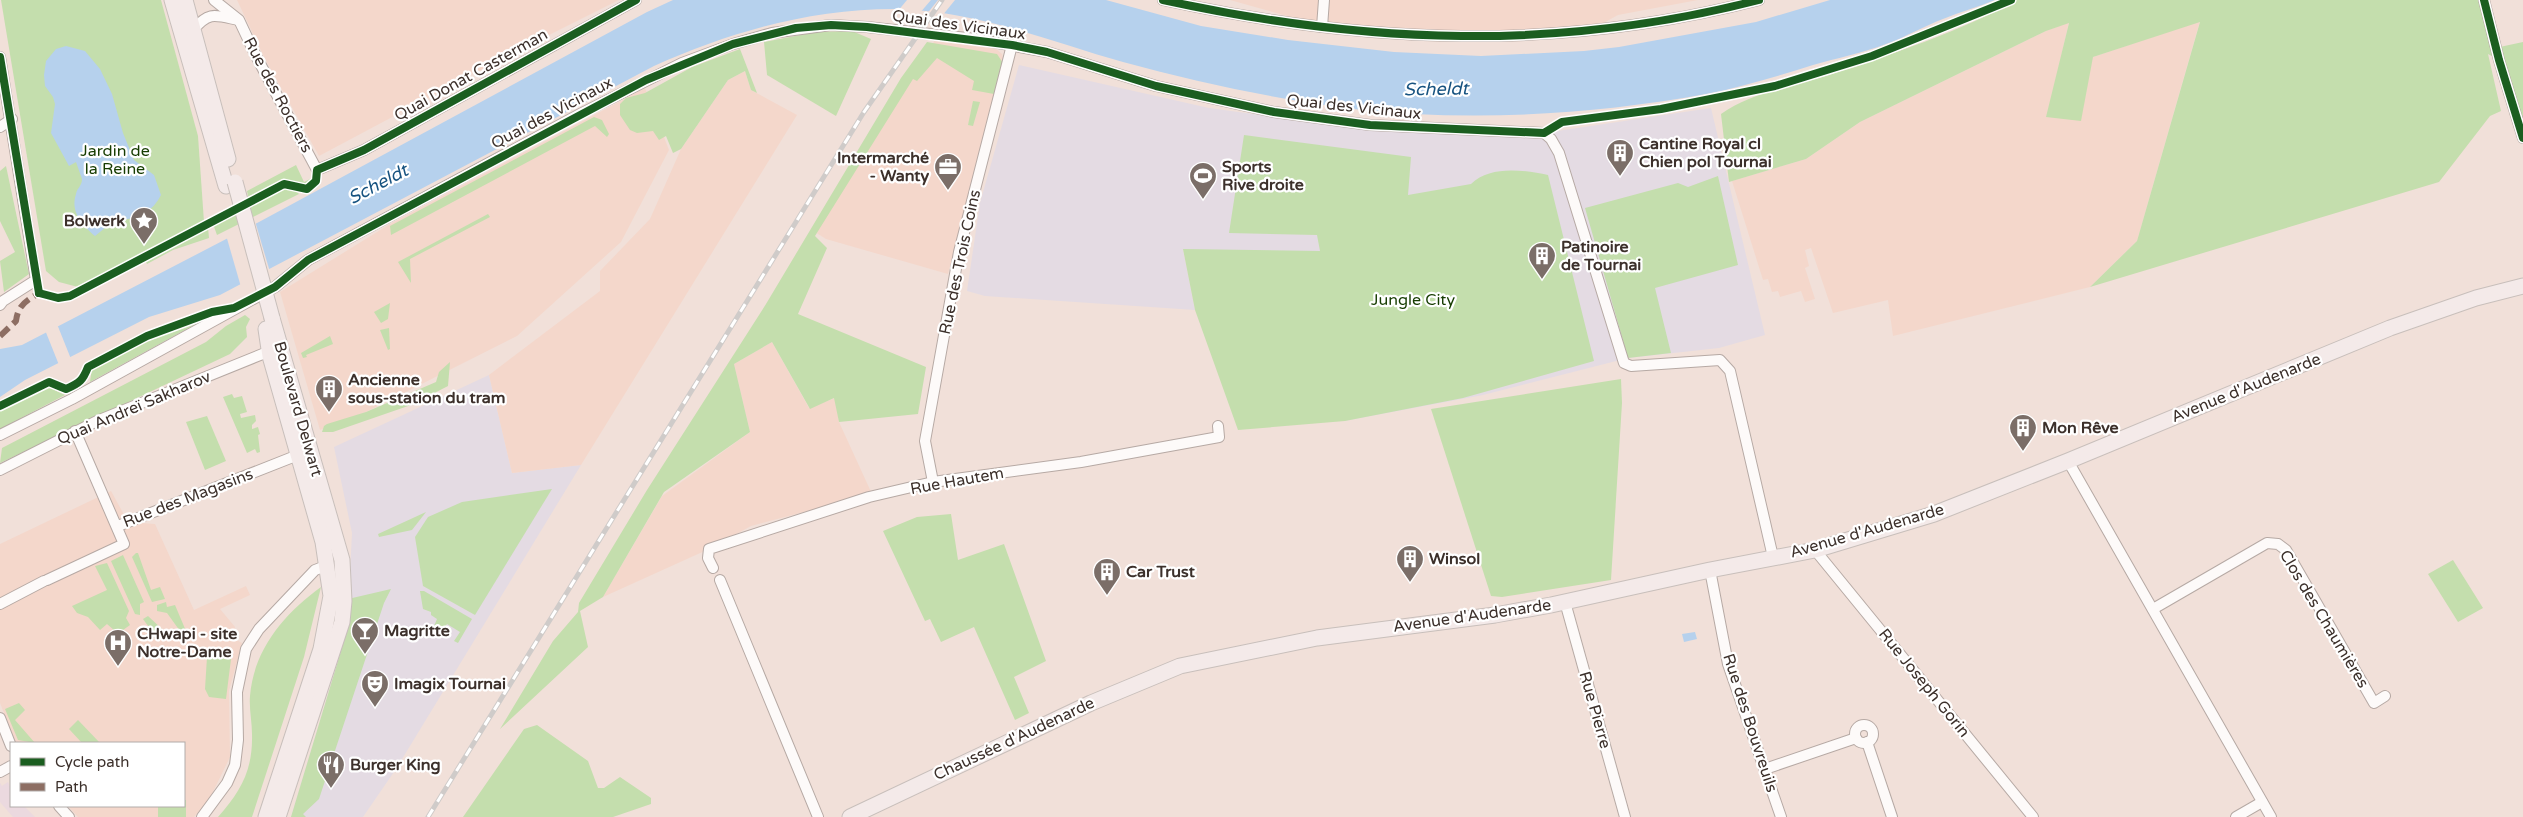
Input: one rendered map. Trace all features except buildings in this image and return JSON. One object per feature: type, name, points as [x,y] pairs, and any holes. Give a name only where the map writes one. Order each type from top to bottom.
[{"type":"main road","name":"Boulevard Delwart","points":[[172,0],[202,110],[230,184]]},
{"type":"main road","name":"Boulevard Delwart","points":[[185,0],[230,184],[268,319],[342,560],[344,601],[337,640],[278,817]]},
{"type":"main road","name":"Avenue d'Audenarde","points":[[1180,666],[1317,638],[1495,615],[1565,602],[1773,557],[1815,550],[1934,514],[2068,461],[2390,328],[2476,298],[2523,286]]},
{"type":"main road","name":"Boulevard Delwart","points":[[266,817],[322,641],[332,596],[328,565],[270,351],[268,319]]},
{"type":"main road","name":"Chaussée d'Audenarde","points":[[850,817],[1091,703],[1180,666]]},
{"type":"street","name":"Rue des Roctiers","points":[[214,0],[239,20],[256,56],[317,170]]},
{"type":"street","name":"Quai Donat Casterman","points":[[317,170],[364,150],[636,0]]},
{"type":"street","points":[[1163,0],[1322,27],[1447,37],[1545,36],[1586,32],[1703,14],[1760,0]]},
{"type":"street","points":[[1322,27],[1324,0]]},
{"type":"street","points":[[2484,0],[2499,60],[2521,123],[2523,138]]},
{"type":"street","name":"Rue des Roctiers","points":[[193,30],[202,18],[214,14],[239,20]]},
{"type":"street","name":"Quai des Vicinaux","points":[[274,287],[308,260],[569,119],[682,63],[733,44],[796,28],[831,25],[885,29],[1012,45],[1047,52],[1156,86],[1274,112],[1370,125],[1544,133],[1551,139],[1559,153],[1624,362],[1631,366],[1720,360],[1730,371],[1773,557]]},
{"type":"street","name":"Rue des Trois Coins","points":[[933,482],[925,441],[959,252],[1012,45]]},
{"type":"street","points":[[0,57],[12,119],[36,280],[3,300],[0,305]]},
{"type":"street","points":[[0,127],[12,119]]},
{"type":"street","name":"Quai Andreï Sakharov","points":[[0,435],[72,399],[274,287]]},
{"type":"street","name":"Quai Andreï Sakharov","points":[[0,470],[75,431],[270,351]]},
{"type":"street","name":"Rue Hautem","points":[[713,568],[708,558],[709,549],[869,497],[933,482],[1081,462],[1219,437],[1218,426]]},
{"type":"street","name":"Rue des Magasins","points":[[75,431],[118,526],[298,455]]},
{"type":"street","points":[[2068,461],[2270,817]]},
{"type":"street","points":[[0,604],[46,580],[124,544],[118,526]]},
{"type":"street","name":"Clos des Chaumières","points":[[2153,608],[2267,543],[2278,544],[2286,550],[2374,703],[2385,696]]},
{"type":"street","name":"Rue Joseph Gorin","points":[[1815,550],[2033,817]]},
{"type":"street","points":[[202,817],[227,783],[235,765],[238,740],[237,692],[246,649],[259,629],[315,570],[328,565]]},
{"type":"street","name":"Rue des Bouvreuils","points":[[1710,570],[1728,664],[1781,817]]},
{"type":"street","points":[[720,580],[818,817]]},
{"type":"street","name":"Rue Pierre","points":[[1565,602],[1624,817]]},
{"type":"street","points":[[0,718],[10,743]]},
{"type":"street","points":[[1856,738],[1858,727],[1867,726],[1872,734],[1867,742]]},
{"type":"street","points":[[1765,769],[1856,738]]},
{"type":"street","points":[[1856,738],[1861,742],[1867,742]]},
{"type":"street","points":[[1867,742],[1892,817]]},
{"type":"street","points":[[2236,817],[2262,802]]},
{"type":"street","points":[[59,807],[69,817]]},
{"type":"shaded area","points":[[237,0],[619,0],[507,56],[319,156],[265,59]]},
{"type":"shaded area","points":[[1230,0],[1698,0],[1618,15],[1587,32],[1333,29]]},
{"type":"shaded area","points":[[2200,21],[2137,241],[2090,287],[1893,336],[1888,300],[1833,313],[1811,248],[1805,250],[1809,266],[1805,268],[1815,299],[1805,302],[1801,291],[1780,297],[1778,291],[1772,292],[1768,279],[1763,280],[1732,181],[1806,159],[1860,122],[2046,31],[2069,22],[2047,117],[2093,57]]},
{"type":"shaded area","points":[[935,40],[995,48],[1002,54],[1003,59],[948,274],[826,239],[815,232]]},
{"type":"shaded area","points":[[1019,65],[1209,108],[1299,120],[1544,133],[1711,108],[1765,335],[1719,348],[1628,358],[1483,395],[1344,421],[1183,249],[1195,310],[985,296],[967,291],[980,203]]},
{"type":"shaded area","points":[[745,71],[751,90],[797,115],[581,465],[512,473],[489,375],[600,291],[600,271],[650,219],[681,149],[728,80]]},
{"type":"shaded area","points":[[645,88],[669,150],[621,242],[517,336],[366,412],[320,430],[280,292],[390,224]]},
{"type":"shaded area","points":[[772,342],[809,408],[835,398],[839,422],[872,494],[751,526],[709,549],[603,597],[662,496],[750,432],[734,364]]},
{"type":"shaded area","points":[[489,375],[512,473],[581,465],[396,769],[363,817],[291,817],[347,631],[352,533],[334,447]]},
{"type":"shaded area","name":"CHwapi - site Notre-Dame","points":[[111,491],[128,522],[155,524],[194,610],[246,586],[250,595],[220,609],[235,627],[235,639],[242,643],[229,691],[230,757],[208,802],[194,817],[78,817],[69,807],[185,807],[185,742],[16,742],[0,703],[0,544]]},
{"type":"shaded area","points":[[8,782],[10,787],[10,807],[25,807],[35,817],[13,817],[0,802],[0,783],[2,786]]},
{"type":"green space","name":"Jardin de la Reine","points":[[1,0],[161,0],[198,136],[204,222],[78,287],[59,282],[46,271]]},
{"type":"green space","points":[[2017,0],[2481,0],[2495,48],[2523,42],[2523,122],[2499,60],[2488,54],[2501,111],[2490,116],[2439,182],[2090,287],[2137,241],[2200,22],[2093,57],[2081,121],[2046,117],[2069,23],[2046,31],[1860,122],[1806,159],[1729,182],[1721,114],[1733,106],[1773,90],[1829,75],[1925,42],[1995,12]]},
{"type":"green space","points":[[852,31],[871,39],[836,116],[767,75],[764,42],[816,32]]},
{"type":"green space","points":[[927,42],[997,54],[1003,63],[994,94],[972,90],[974,81],[937,58],[917,81],[913,79],[815,236],[827,248],[798,314],[926,367],[918,414],[839,422],[834,398],[810,409],[772,342],[734,364],[750,432],[664,492],[603,597],[580,611],[588,647],[500,729],[553,641],[578,612],[579,603],[647,490],[766,304],[901,78]]},
{"type":"green space","points":[[740,49],[757,93],[751,90],[745,71],[728,80],[681,149],[673,153],[666,136],[659,140],[653,131],[637,133],[630,130],[620,115],[620,104],[626,98],[645,93],[692,67]]},
{"type":"green space","points":[[973,101],[980,102],[973,126],[968,125]]},
{"type":"green space","points":[[594,117],[602,120],[609,134],[607,137],[595,126],[391,235],[390,226]]},
{"type":"green space","name":"Jungle City","points":[[1244,135],[1411,157],[1408,195],[1471,184],[1479,178],[1497,171],[1508,170],[1548,175],[1594,361],[1463,398],[1345,421],[1238,430],[1195,310],[1183,249],[1320,251],[1317,235],[1229,233]]},
{"type":"green space","points":[[296,165],[304,182],[312,178],[313,181],[307,185],[282,179],[249,201],[247,191]]},
{"type":"green space","points":[[6,166],[29,274],[4,292],[0,261],[15,252],[0,221],[0,171]]},
{"type":"green space","points":[[1718,176],[1738,265],[1655,288],[1671,353],[1628,358],[1585,208],[1678,183],[1688,187]]},
{"type":"green space","points":[[282,188],[293,188],[299,194],[217,235],[213,224]]},
{"type":"green space","points":[[488,214],[490,217],[410,259],[411,283],[398,262]]},
{"type":"green space","points":[[208,227],[209,238],[173,250],[147,264],[145,260]]},
{"type":"green space","points":[[390,303],[388,319],[381,323],[374,312]]},
{"type":"green space","points":[[245,315],[250,319],[246,327],[247,337],[230,354],[0,463],[2,448],[206,342],[226,326]]},
{"type":"green space","points":[[207,318],[90,382],[92,367],[148,339]]},
{"type":"green space","points":[[389,328],[390,349],[388,350],[380,330]]},
{"type":"green space","points":[[330,336],[333,344],[303,358],[301,353]]},
{"type":"green space","points":[[450,362],[448,386],[411,405],[333,432],[322,432],[327,424],[366,412],[436,382],[439,372]]},
{"type":"green space","points":[[1621,379],[1622,403],[1611,580],[1502,597],[1491,596],[1431,409]]},
{"type":"green space","points":[[48,387],[65,395],[0,429],[0,410]]},
{"type":"green space","points":[[232,394],[234,398],[242,396],[247,412],[240,414],[241,418],[255,415],[256,421],[252,425],[252,429],[258,427],[260,452],[257,453],[255,449],[247,453],[223,397]]},
{"type":"green space","points":[[207,416],[226,461],[205,470],[186,422]]},
{"type":"green space","points":[[552,489],[475,615],[423,586],[415,537],[428,517],[462,502]]},
{"type":"green space","points":[[426,512],[412,530],[379,537],[378,534]]},
{"type":"green space","points":[[951,514],[958,560],[1004,544],[1046,661],[1014,677],[1029,713],[1015,720],[974,627],[941,642],[930,619],[925,621],[883,531],[917,517]]},
{"type":"green space","points":[[138,553],[151,590],[160,587],[165,599],[152,602],[132,557]]},
{"type":"green space","points":[[123,555],[144,602],[140,604],[140,615],[135,614],[111,561]]},
{"type":"green space","points":[[2453,560],[2483,608],[2458,622],[2428,574]]},
{"type":"green space","points":[[107,563],[129,611],[126,618],[130,625],[123,630],[125,633],[122,637],[107,624],[100,630],[88,617],[77,613],[72,606],[107,590],[95,566]]},
{"type":"green space","points":[[321,587],[304,657],[252,817],[218,817],[239,789],[248,769],[252,747],[250,696],[253,679],[264,648],[283,621]]},
{"type":"green space","points":[[391,589],[384,603],[319,799],[303,814],[306,817],[291,817],[347,631],[348,599]]},
{"type":"green space","points":[[420,591],[424,591],[472,619],[458,643],[454,641],[460,632],[447,624],[442,632],[434,626],[437,619],[431,615],[431,612],[423,609]]},
{"type":"green space","points":[[166,602],[167,607],[175,605],[186,631],[180,631],[167,613],[157,611],[157,605]]},
{"type":"green space","points":[[148,616],[163,630],[162,634],[156,633],[146,623],[143,619]]},
{"type":"green space","points":[[207,657],[231,659],[226,699],[209,697],[205,689]]},
{"type":"green space","points":[[19,703],[25,710],[15,720],[34,742],[18,740],[5,709]]},
{"type":"green space","points":[[78,720],[99,742],[81,742],[69,729]]},
{"type":"green space","points":[[537,725],[588,761],[598,788],[604,788],[620,777],[651,798],[651,804],[613,817],[463,817],[524,729]]},
{"type":"green space","points":[[186,800],[186,817],[158,817],[158,807],[185,807]]},
{"type":"water","name":"Scheldt","points":[[673,0],[1106,0],[1201,26],[1288,40],[1394,52],[1481,56],[1584,51],[1619,47],[1756,22],[1830,0],[1995,0],[1859,53],[1706,94],[1619,107],[1486,116],[1398,113],[1354,109],[1267,95],[1152,70],[1011,28],[953,15],[894,9],[832,13],[801,18],[741,33],[654,66],[220,295],[149,317],[25,380],[0,397],[0,349],[22,345],[259,222],[647,12]]},
{"type":"water","points":[[66,46],[85,51],[100,69],[112,94],[123,133],[134,160],[154,175],[161,195],[153,207],[142,215],[130,219],[116,219],[95,236],[78,218],[76,212],[75,201],[82,179],[76,162],[69,166],[51,133],[55,104],[53,97],[45,86],[46,61],[56,49]]},
{"type":"water","points":[[1695,632],[1697,639],[1684,642],[1682,634]]},
{"type":"pier","points":[[907,0],[931,0],[919,14],[897,12]]},
{"type":"pier","points":[[938,0],[955,0],[942,16],[926,15]]},
{"type":"pier","points":[[255,221],[270,272],[241,287],[226,235]]},
{"type":"pier","points":[[57,324],[71,359],[59,365],[45,330]]},
{"type":"railway","points":[[428,817],[864,112],[942,0]]},
{"type":"marked path","points":[[0,336],[16,321],[21,307],[39,293],[38,290]]},
{"type":"cycle path","points":[[39,293],[58,298],[70,296],[284,184],[307,189],[316,181],[317,170],[364,150],[636,0]]},
{"type":"cycle path","points":[[1163,0],[1238,15],[1313,26],[1387,33],[1461,36],[1535,34],[1609,28],[1684,17],[1759,0]]},
{"type":"cycle path","points":[[0,406],[49,382],[66,389],[80,381],[88,367],[147,336],[212,312],[234,308],[275,287],[308,260],[646,80],[733,44],[796,28],[831,25],[867,27],[1012,45],[1047,52],[1156,86],[1274,112],[1370,125],[1544,133],[1562,122],[1661,109],[1775,86],[1872,56],[2011,0]]},
{"type":"cycle path","points":[[2484,0],[2499,60],[2523,138]]},
{"type":"cycle path","points":[[0,57],[39,293]]},
{"type":"place","name":"Cantine Royal cl Chien pol Tournai","points":[[1620,177]]},
{"type":"place","name":"Intermarché - Wanty","points":[[948,191]]},
{"type":"place","name":"Sports Rive droite","points":[[1203,200]]},
{"type":"place","name":"Bolwerk","points":[[144,245]]},
{"type":"place","name":"Patinoire de Tournai","points":[[1542,280]]},
{"type":"place","name":"Ancienne sous-station du tram","points":[[329,413]]},
{"type":"place","name":"Mon Rêve","points":[[2023,452]]},
{"type":"place","name":"Winsol","points":[[1410,583]]},
{"type":"place","name":"Car Trust","points":[[1107,596]]},
{"type":"place","name":"Magritte","points":[[365,655]]},
{"type":"place","name":"CHwapi - site Notre-Dame","points":[[118,667]]},
{"type":"place","name":"Imagix Tournai","points":[[375,708]]},
{"type":"place","name":"Burger King","points":[[331,789]]}]
